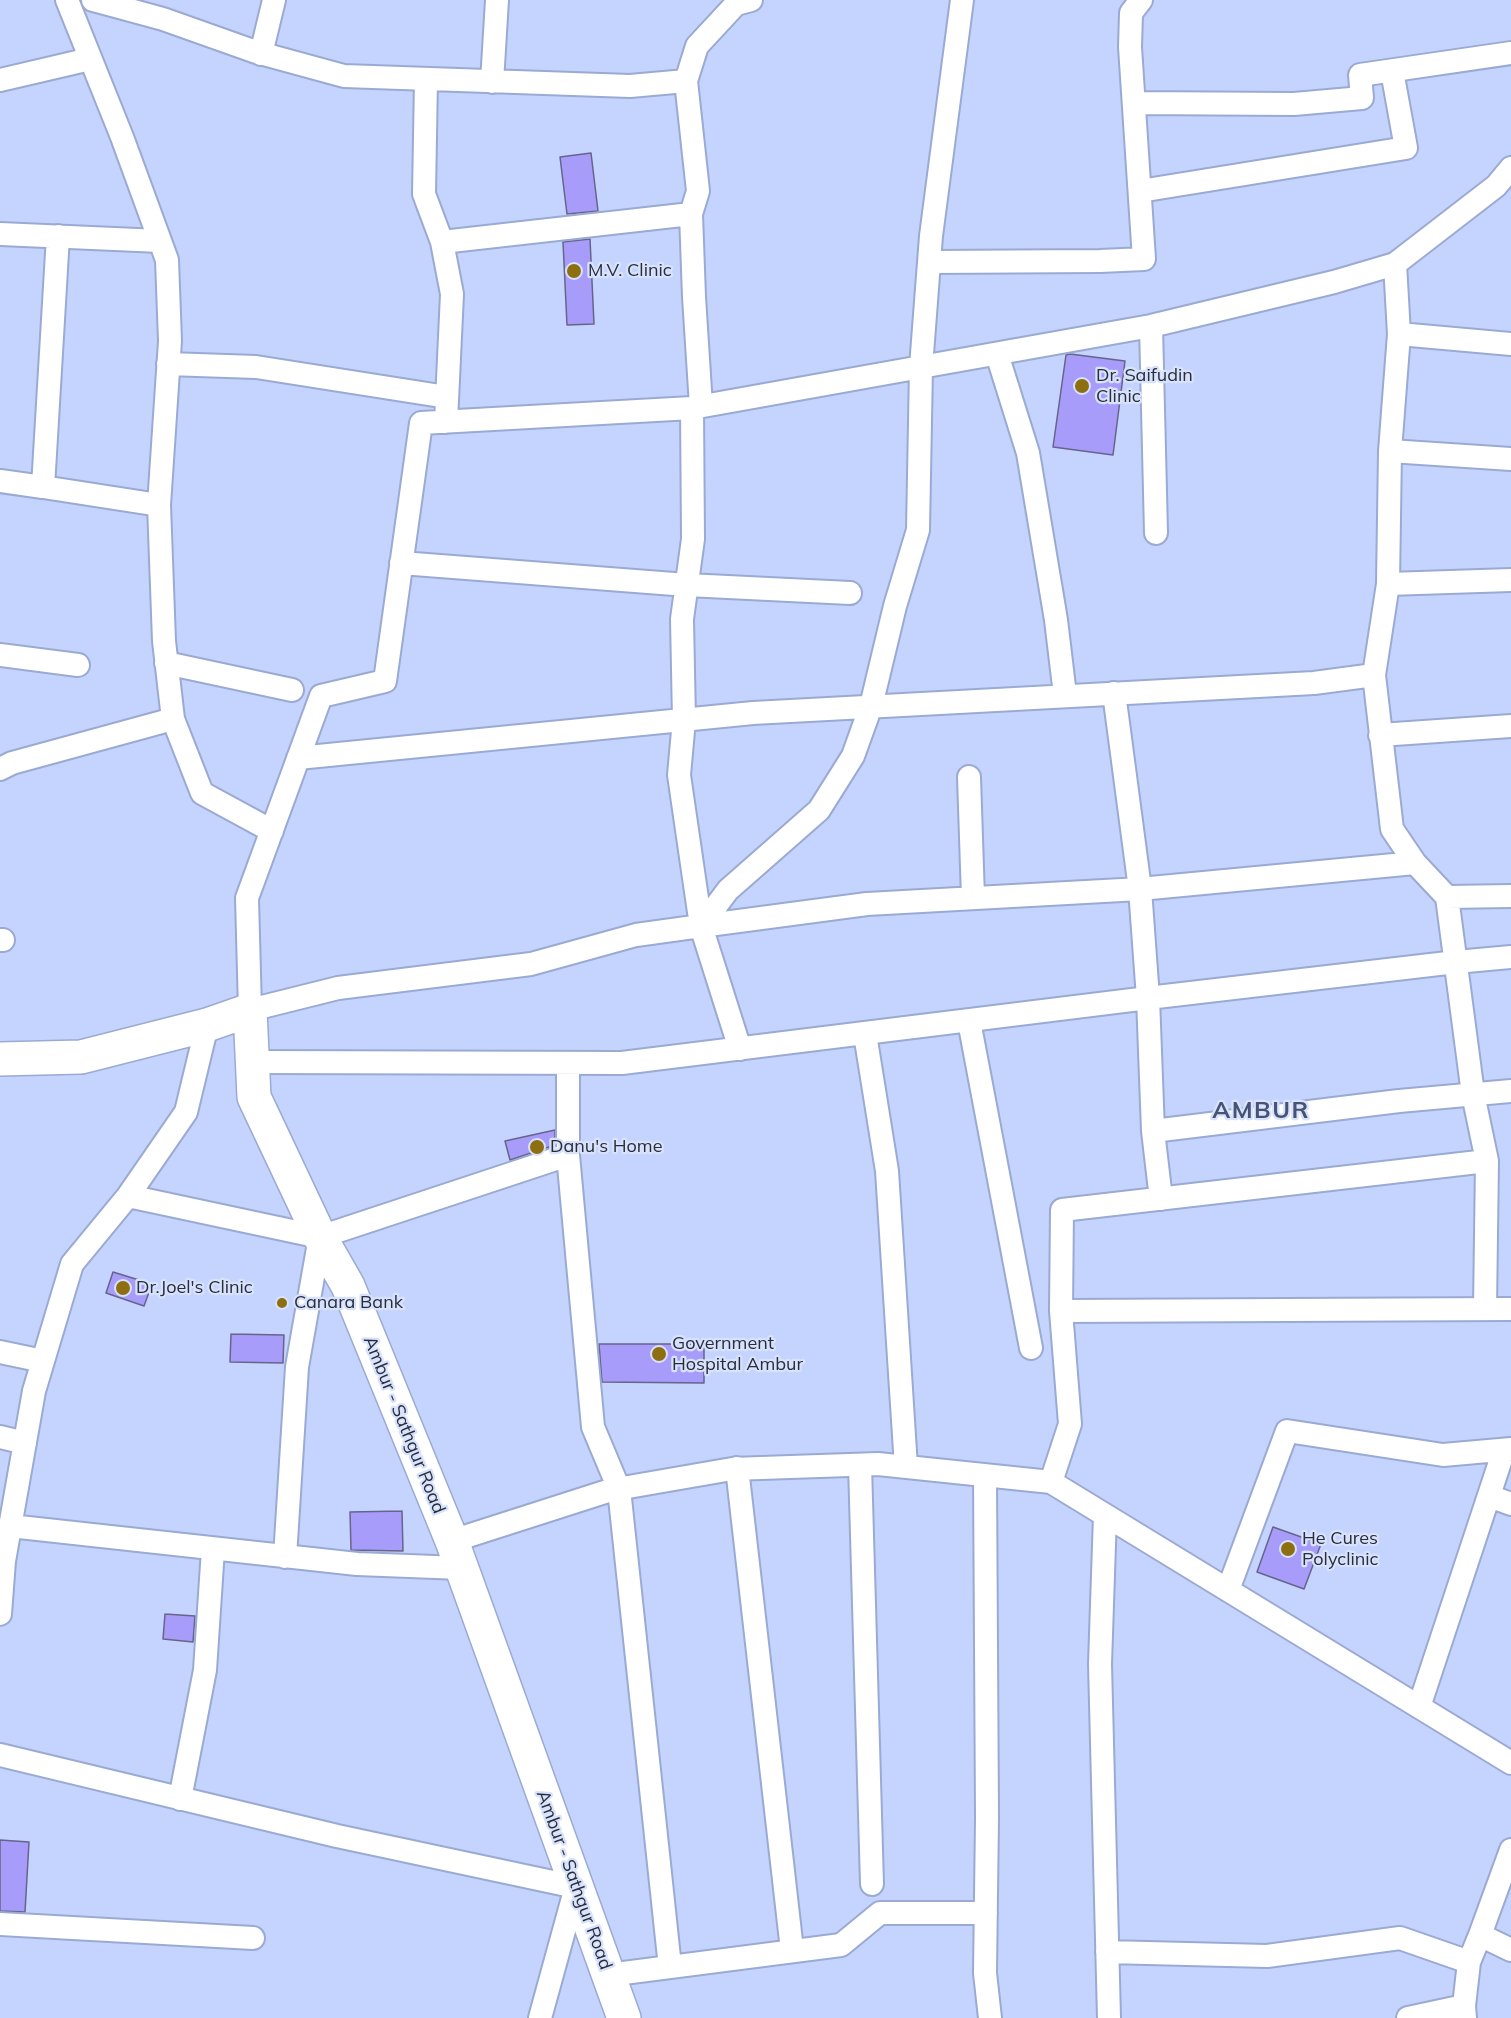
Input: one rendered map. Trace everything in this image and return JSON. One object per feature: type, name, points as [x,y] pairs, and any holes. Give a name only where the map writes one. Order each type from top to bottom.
[{"type":"main road","points":[[0,1059],[81,1057],[207,1024],[250,1010]]},
{"type":"main road","name":"Ambur - Sathgur Road","points":[[250,1010],[254,1097],[320,1237],[348,1286],[457,1554],[624,2018]]},
{"type":"street","points":[[67,0],[167,260],[170,341],[159,505],[166,663],[173,718],[202,793],[272,831]]},
{"type":"street","points":[[93,0],[163,19],[261,54],[344,76],[630,86],[686,81]]},
{"type":"street","points":[[261,54],[274,0]]},
{"type":"street","points":[[492,82],[497,0]]},
{"type":"street","points":[[740,1049],[701,926],[679,775],[684,720],[682,619],[693,539],[697,407],[692,214],[698,191],[686,81],[697,46],[736,4],[751,0]]},
{"type":"street","points":[[701,926],[728,890],[819,810],[853,756],[871,706],[895,606],[918,530],[921,367],[929,262],[962,0]]},
{"type":"street","points":[[929,262],[1144,259],[1130,47],[1131,13],[1141,0]]},
{"type":"street","points":[[1134,103],[1294,104],[1362,98],[1360,75],[1511,53]]},
{"type":"street","points":[[0,80],[90,59]]},
{"type":"street","points":[[1140,191],[1406,148],[1392,70]]},
{"type":"street","points":[[426,80],[424,194],[442,242],[452,294],[446,422]]},
{"type":"street","points":[[1415,863],[1140,890],[867,904],[636,935],[531,964],[338,988],[250,1010],[248,898],[321,696],[385,681],[421,423],[697,407],[1151,326],[1334,282],[1395,264],[1504,193],[1511,168]]},
{"type":"street","points":[[442,242],[692,214]]},
{"type":"street","points":[[0,234],[160,240]]},
{"type":"street","points":[[43,487],[58,236]]},
{"type":"street","points":[[1395,264],[1399,334],[1390,451],[1388,584],[1374,675],[1392,829],[1415,863],[1448,897],[1473,1094],[1487,1161],[1485,1309]]},
{"type":"street","points":[[1151,326],[1156,533]]},
{"type":"street","points":[[1399,334],[1511,344]]},
{"type":"street","points":[[997,354],[1028,453],[1056,620],[1065,695]]},
{"type":"street","points":[[168,364],[256,367],[447,397]]},
{"type":"street","points":[[1390,451],[1511,459]]},
{"type":"street","points":[[0,481],[159,505]]},
{"type":"street","points":[[401,563],[687,585],[850,593]]},
{"type":"street","points":[[1388,584],[1511,580]]},
{"type":"street","points":[[0,655],[78,665]]},
{"type":"street","points":[[166,663],[292,690]]},
{"type":"street","points":[[298,758],[753,713],[1314,683],[1374,675]]},
{"type":"street","points":[[1114,693],[1140,890],[1148,998],[1153,1131],[1161,1199]]},
{"type":"street","points":[[0,769],[12,763],[173,718]]},
{"type":"street","points":[[1380,735],[1511,726]]},
{"type":"street","points":[[969,777],[973,898]]},
{"type":"street","points":[[1448,897],[1511,896]]},
{"type":"street","points":[[252,1062],[622,1063],[1148,998],[1511,957]]},
{"type":"street","points":[[969,1021],[1031,1348]]},
{"type":"street","points":[[0,1614],[5,1538],[34,1391],[72,1264],[128,1196],[186,1112],[207,1024]]},
{"type":"street","points":[[865,1034],[887,1171],[906,1467]]},
{"type":"street","points":[[568,1063],[568,1155],[593,1427],[619,1489],[670,1967]]},
{"type":"street","points":[[1153,1131],[1399,1101],[1511,1091]]},
{"type":"street","points":[[128,1196],[320,1237],[568,1155]]},
{"type":"street","points":[[1051,1482],[1070,1424],[1061,1311],[1062,1210],[1487,1161]]},
{"type":"street","points":[[285,1557],[297,1367],[320,1237]]},
{"type":"street","points":[[1061,1311],[1511,1309]]},
{"type":"street","points":[[0,1352],[43,1361]]},
{"type":"street","points":[[1228,1590],[1287,1431],[1443,1455],[1508,1449],[1489,1496],[1419,1707]]},
{"type":"street","points":[[0,1437],[25,1443]]},
{"type":"street","points":[[860,1465],[872,1884]]},
{"type":"street","points":[[5,1538],[213,1549],[357,1564],[457,1554],[619,1489],[737,1468],[860,1465],[906,1467],[1051,1482],[1511,1763]]},
{"type":"street","points":[[737,1468],[792,1950]]},
{"type":"street","points":[[985,1475],[987,1818],[985,1973],[990,2018]]},
{"type":"street","points":[[1489,1496],[1511,1504]]},
{"type":"street","points":[[1105,1515],[1100,1664],[1109,2018]]},
{"type":"street","points":[[180,1799],[205,1670],[213,1549]]},
{"type":"street","points":[[0,1755],[337,1836],[576,1887],[540,2018]]},
{"type":"street","points":[[1408,2018],[1465,2012],[1469,1962],[1511,1850]]},
{"type":"street","points":[[608,1975],[841,1945],[880,1913],[986,1913]]},
{"type":"street","points":[[0,1924],[253,1938]]},
{"type":"street","points":[[1480,1935],[1511,1950]]},
{"type":"street","points":[[1107,1952],[1267,1956],[1400,1938],[1469,1962]]},
{"type":"building","points":[[591,153],[598,211],[567,214],[560,157]]},
{"type":"building","points":[[590,239],[594,324],[567,325],[563,242]]},
{"type":"building","points":[[1066,355],[1125,361],[1113,455],[1053,447]]},
{"type":"building","points":[[555,1130],[555,1145],[510,1160],[505,1141]]},
{"type":"building","points":[[113,1272],[152,1284],[144,1306],[106,1293]]},
{"type":"building","points":[[231,1334],[284,1335],[283,1363],[230,1362]]},
{"type":"building","points":[[599,1344],[704,1344],[704,1383],[602,1382]]},
{"type":"building","points":[[402,1511],[403,1551],[351,1550],[350,1512]]},
{"type":"building","points":[[1273,1527],[1321,1544],[1304,1589],[1257,1572]]},
{"type":"building","points":[[165,1614],[195,1616],[193,1642],[163,1639]]},
{"type":"building","points":[[0,1840],[29,1842],[25,1912],[0,1911]]},
{"type":"place","name":"M.V. Clinic","points":[[574,271]]},
{"type":"place","name":"Dr. Saifudin Clinic","points":[[1082,386]]},
{"type":"place","name":"Danu's Home","points":[[537,1147]]},
{"type":"place","name":"Dr.Joel's Clinic","points":[[123,1288]]},
{"type":"place","name":"Canara Bank","points":[[282,1303]]},
{"type":"place","name":"Government Hospital Ambur","points":[[659,1354]]},
{"type":"place","name":"He Cures Polyclinic","points":[[1288,1549]]},
{"type":"district","name":"AMBUR","points":[[1261,1111]]}]
